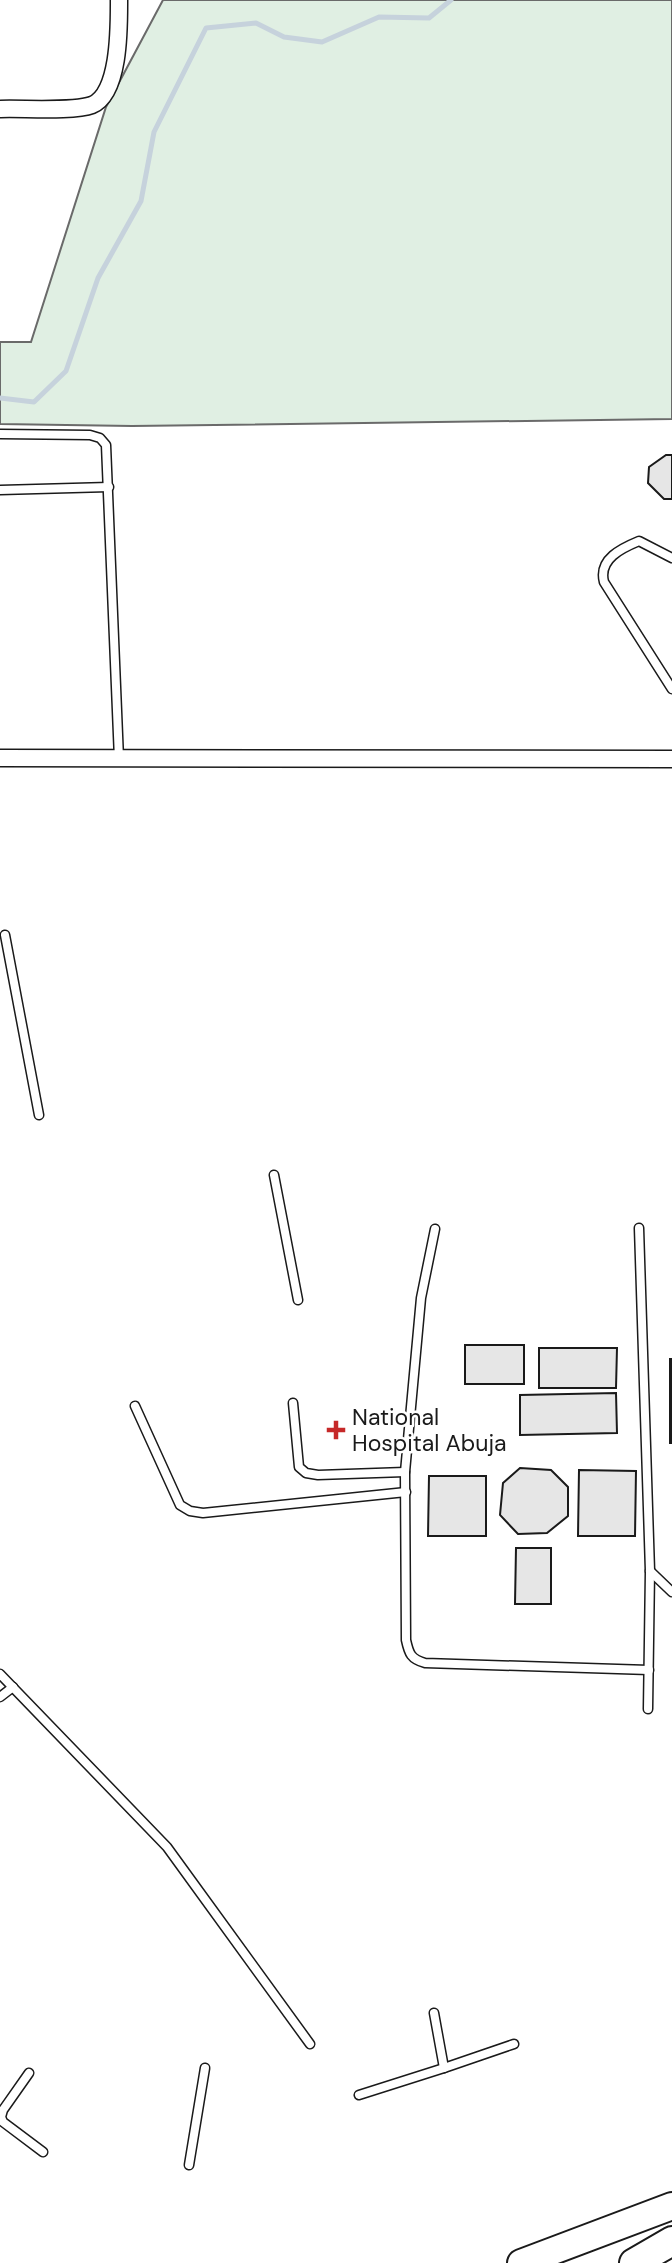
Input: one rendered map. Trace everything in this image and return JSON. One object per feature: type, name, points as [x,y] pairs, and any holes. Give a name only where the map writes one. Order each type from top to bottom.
[{"type":"highway","points":[[521,2263],[672,2206]]},
{"type":"highway","points":[[634,2263],[672,2241]]},
{"type":"highway","points":[[662,2263],[672,2259]]},
{"type":"street","points":[[0,108],[78,107],[91,105],[103,98],[110,86],[114,67],[119,0]]},
{"type":"street","points":[[0,758],[672,759]]},
{"type":"lane","points":[[0,434],[90,435],[100,438],[106,445],[119,759]]},
{"type":"lane","points":[[0,491],[109,487]]},
{"type":"lane","points":[[672,558],[639,541],[619,549],[604,567],[603,575],[604,582],[672,689]]},
{"type":"lane","points":[[5,935],[39,1115]]},
{"type":"lane","points":[[274,1175],[298,1300]]},
{"type":"lane","points":[[639,1228],[650,1571],[648,1709]]},
{"type":"lane","points":[[435,1229],[421,1298],[405,1472],[405,1640],[408,1652],[414,1660],[425,1663],[649,1670]]},
{"type":"lane","points":[[293,1403],[299,1467],[306,1472],[318,1475],[405,1472]]},
{"type":"lane","points":[[135,1406],[180,1505],[190,1511],[203,1513],[406,1492]]},
{"type":"lane","points":[[650,1571],[672,1592]]},
{"type":"lane","points":[[0,1674],[167,1847],[310,2044]]},
{"type":"lane","points":[[0,1697],[13,1686]]},
{"type":"lane","points":[[434,2013],[444,2068]]},
{"type":"lane","points":[[359,2095],[514,2044]]},
{"type":"lane","points":[[189,2165],[205,2068]]},
{"type":"lane","points":[[29,2073],[1,2117],[3,2122],[43,2152]]},
{"type":"green space","points":[[163,0],[672,0],[672,419],[132,426],[0,424],[0,342],[31,342],[106,107]]},
{"type":"building","points":[[666,455],[672,455],[672,499],[664,499],[648,483],[649,467]]},
{"type":"building","points":[[465,1345],[524,1345],[524,1384],[465,1384]]},
{"type":"building","points":[[539,1348],[617,1348],[616,1388],[539,1388]]},
{"type":"building","points":[[672,1359],[672,1443],[670,1443]]},
{"type":"building","points":[[616,1393],[617,1433],[520,1435],[520,1395]]},
{"type":"building","points":[[520,1468],[551,1470],[568,1487],[568,1516],[547,1533],[518,1534],[500,1515],[503,1483]]},
{"type":"building","points":[[579,1470],[636,1471],[635,1536],[578,1536]]},
{"type":"building","points":[[429,1476],[486,1476],[486,1536],[428,1536]]},
{"type":"building","points":[[516,1548],[551,1548],[551,1604],[515,1604]]},
{"type":"waterway","points":[[0,398],[34,402],[66,371],[98,278],[141,201],[154,132],[206,28],[256,23],[284,37],[322,42],[379,17],[429,18],[451,0]]},
{"type":"place","name":"National Hospital Abuja","points":[[336,1430]]}]
